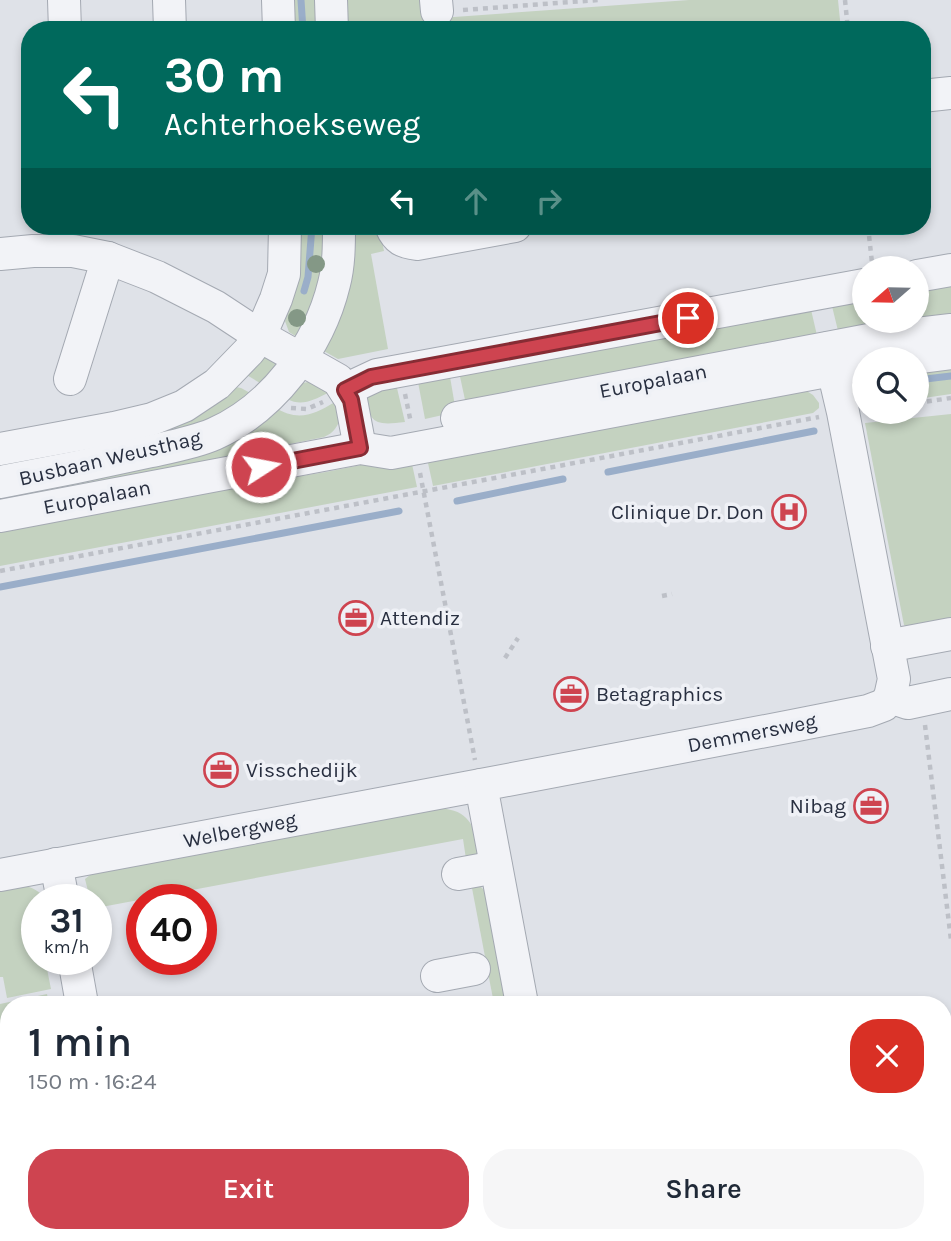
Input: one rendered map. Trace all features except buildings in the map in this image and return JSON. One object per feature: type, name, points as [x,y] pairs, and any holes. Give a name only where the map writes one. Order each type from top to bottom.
[{"type":"street","points":[[64,0],[65,21]]},
{"type":"street","points":[[169,0],[170,21]]},
{"type":"street","points":[[278,0],[279,21]]},
{"type":"street","points":[[331,0],[332,21]]},
{"type":"street","points":[[931,95],[951,93]]},
{"type":"street","points":[[0,449],[152,419],[184,406],[217,384],[260,336],[284,274],[285,235]]},
{"type":"street","name":"Busbaan Weusthag","points":[[0,482],[179,445],[214,435],[242,419],[287,377],[324,318],[335,284],[339,235]]},
{"type":"street","points":[[397,235],[404,242],[417,244],[466,235]]},
{"type":"street","points":[[0,254],[33,251],[72,239],[108,258],[179,287],[338,380],[351,400],[360,448]]},
{"type":"street","points":[[70,379],[108,258]]},
{"type":"street","points":[[929,274],[951,270]]},
{"type":"street","points":[[345,390],[371,377],[400,371],[852,287]]},
{"type":"street","name":"Europalaan","points":[[0,516],[360,448],[387,431],[413,437],[831,359],[874,339],[951,330]]},
{"type":"street","points":[[929,356],[951,353]]},
{"type":"street","points":[[831,359],[843,412],[841,471],[894,679],[902,699]]},
{"type":"street","name":"Europalaan","points":[[831,359],[852,362]]},
{"type":"street","points":[[92,465],[161,485]]},
{"type":"street","points":[[887,646],[951,634]]},
{"type":"street","name":"Demmersweg","points":[[476,766],[802,711],[867,710],[902,699],[951,694]]},
{"type":"street","points":[[476,766],[520,996]]},
{"type":"street","name":"Welbergweg","points":[[0,875],[476,766]]},
{"type":"street","points":[[56,864],[60,884]]},
{"type":"street","points":[[458,874],[496,867]]},
{"type":"street","points":[[437,976],[474,969]]},
{"type":"street","points":[[77,975],[81,996]]},
{"type":"path","points":[[436,6],[598,0]]},
{"type":"path","points":[[845,0],[847,21]]},
{"type":"path","points":[[869,235],[872,256]]},
{"type":"path","points":[[400,371],[476,766]]},
{"type":"path","points":[[929,401],[951,398]]},
{"type":"path","points":[[0,571],[843,412]]},
{"type":"path","points":[[662,596],[672,594]]},
{"type":"path","points":[[505,658],[518,638]]},
{"type":"path","points":[[902,699],[925,726],[951,940]]},
{"type":"green space","points":[[290,0],[319,0],[320,21],[291,21]]},
{"type":"green space","points":[[340,0],[429,0],[440,18],[689,0],[838,0],[840,21],[341,21]]},
{"type":"green space","points":[[300,235],[328,235],[328,251],[302,340],[289,332],[285,321],[295,293]]},
{"type":"green space","points":[[347,235],[381,235],[384,251],[371,254],[388,349],[338,359],[322,350]]},
{"type":"green space","points":[[951,274],[951,324],[929,327],[929,279]]},
{"type":"green space","points":[[852,296],[852,333],[884,333],[840,339],[831,302]]},
{"type":"green space","points":[[809,301],[819,344],[467,409],[459,372]]},
{"type":"green space","points":[[261,354],[285,363],[265,386],[245,374]]},
{"type":"green space","points":[[951,358],[951,394],[929,397],[929,361]]},
{"type":"green space","points":[[449,371],[456,412],[425,419],[418,382]]},
{"type":"green space","points":[[298,384],[322,384],[328,393],[303,402],[287,399]]},
{"type":"green space","points":[[396,384],[405,422],[386,423],[375,420],[368,411],[364,393]]},
{"type":"green space","points":[[230,386],[254,395],[205,425],[0,468],[0,456]]},
{"type":"green space","points":[[805,390],[819,403],[819,408],[813,413],[433,486],[426,454]]},
{"type":"green space","points":[[335,402],[341,416],[335,429],[324,437],[0,504],[0,492],[274,407],[283,412],[305,415]]},
{"type":"green space","points":[[951,414],[951,620],[910,629],[904,625],[865,424],[929,424],[929,416]]},
{"type":"green space","points":[[410,455],[417,487],[0,566],[0,528]]},
{"type":"green space","points":[[435,808],[454,811],[466,818],[474,830],[480,848],[475,858],[466,859],[463,839],[217,885],[126,884],[126,902],[112,905],[112,884],[86,884],[85,879],[95,871]]},
{"type":"green space","points":[[16,884],[21,885],[21,975],[48,975],[51,989],[7,996],[3,977],[0,977],[0,888]]},
{"type":"green space","points":[[480,886],[489,895],[508,996],[492,996],[472,888]]},
{"type":"waterway","points":[[301,0],[302,21]]},
{"type":"waterway","points":[[304,291],[308,277],[311,235]]},
{"type":"waterway","points":[[929,379],[951,376]]},
{"type":"waterway","points":[[608,472],[814,431]]},
{"type":"waterway","points":[[457,501],[563,479]]},
{"type":"waterway","points":[[0,587],[399,511]]},
{"type":"place","name":"Clinique Dr. Don","points":[[789,512]]},
{"type":"place","name":"Attendiz","points":[[356,618]]},
{"type":"place","name":"Betagraphics","points":[[571,694]]},
{"type":"place","name":"Visschedijk","points":[[221,770]]},
{"type":"place","name":"Nibag","points":[[871,806]]},
{"type":"route","points":[[261,467],[360,448],[351,400],[345,390],[371,377],[688,318]]}]
